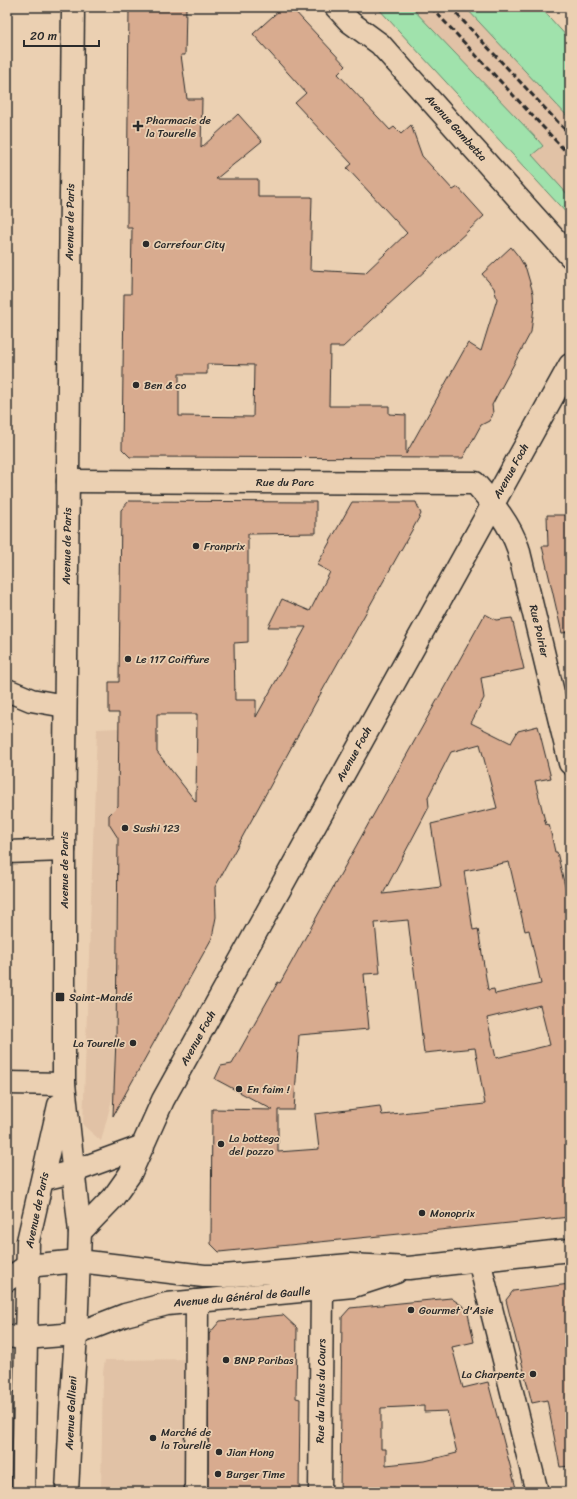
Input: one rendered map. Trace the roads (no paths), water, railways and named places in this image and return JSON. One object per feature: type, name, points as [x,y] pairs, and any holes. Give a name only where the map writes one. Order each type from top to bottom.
[{"type":"street","name":"Avenue de Paris","points":[[72,7],[65,706],[64,1084],[72,1172],[80,1232],[76,1334]]},
{"type":"street","name":"Avenue Gambetta","points":[[336,7],[350,22],[380,44],[570,256]]},
{"type":"street","name":"Avenue Foch","points":[[80,1232],[113,1198],[130,1174],[163,1100],[570,365]]},
{"type":"street","name":"Rue du Parc","points":[[68,481],[475,483],[493,504]]},
{"type":"street","name":"Rue Poirier","points":[[493,504],[510,528],[518,548],[570,763]]},
{"type":"street","points":[[7,690],[30,700],[65,706]]},
{"type":"street","points":[[7,852],[64,850]]},
{"type":"street","points":[[7,1083],[64,1084]]},
{"type":"street","name":"Avenue de Paris","points":[[16,1337],[28,1266],[28,1241],[64,1084]]},
{"type":"street","points":[[43,1179],[72,1172],[143,1146]]},
{"type":"street","name":"Avenue du Général de Gaulle","points":[[28,1266],[79,1261],[185,1274],[224,1276],[350,1265],[409,1268],[570,1250]]},
{"type":"street","points":[[480,1260],[538,1492]]},
{"type":"street","points":[[7,1280],[28,1266]]},
{"type":"street","name":"Avenue du Général de Gaulle","points":[[16,1337],[76,1334],[125,1315],[167,1304],[353,1286],[409,1268]]},
{"type":"street","name":"Rue du Talus du Cours","points":[[320,1492],[322,1289]]},
{"type":"street","points":[[196,1492],[198,1301]]},
{"type":"street","name":"Avenue Gallieni","points":[[68,1492],[70,1412],[76,1334]]},
{"type":"street","points":[[16,1337],[23,1492]]},
{"type":"railway","points":[[431,7],[570,156]]},
{"type":"railway","points":[[450,7],[570,135]]},
{"type":"place","name":"Pharmacie de la Tourelle","points":[[138,126]]},
{"type":"place","name":"Carrefour City","points":[[146,244]]},
{"type":"place","name":"Ben & co","points":[[136,385]]},
{"type":"place","name":"Franprix","points":[[196,546]]},
{"type":"place","name":"Le 117 Coiffure","points":[[128,659]]},
{"type":"place","name":"Sushi 123","points":[[125,828]]},
{"type":"place","name":"Saint-Mandé","points":[[60,997]]},
{"type":"place","name":"La Tourelle","points":[[133,1043]]},
{"type":"place","name":"En faim !","points":[[239,1089]]},
{"type":"place","name":"La bottega del pozzo","points":[[221,1144]]},
{"type":"place","name":"Monoprix","points":[[422,1213]]},
{"type":"place","name":"Gourmet d'Asie","points":[[411,1310]]},
{"type":"place","name":"BNP Paribas","points":[[226,1360]]},
{"type":"place","name":"La Charpente","points":[[533,1374]]},
{"type":"place","name":"Marché de la Tourelle","points":[[153,1438]]},
{"type":"place","name":"Jian Hong","points":[[219,1452]]},
{"type":"place","name":"Burger Time","points":[[218,1474]]}]
